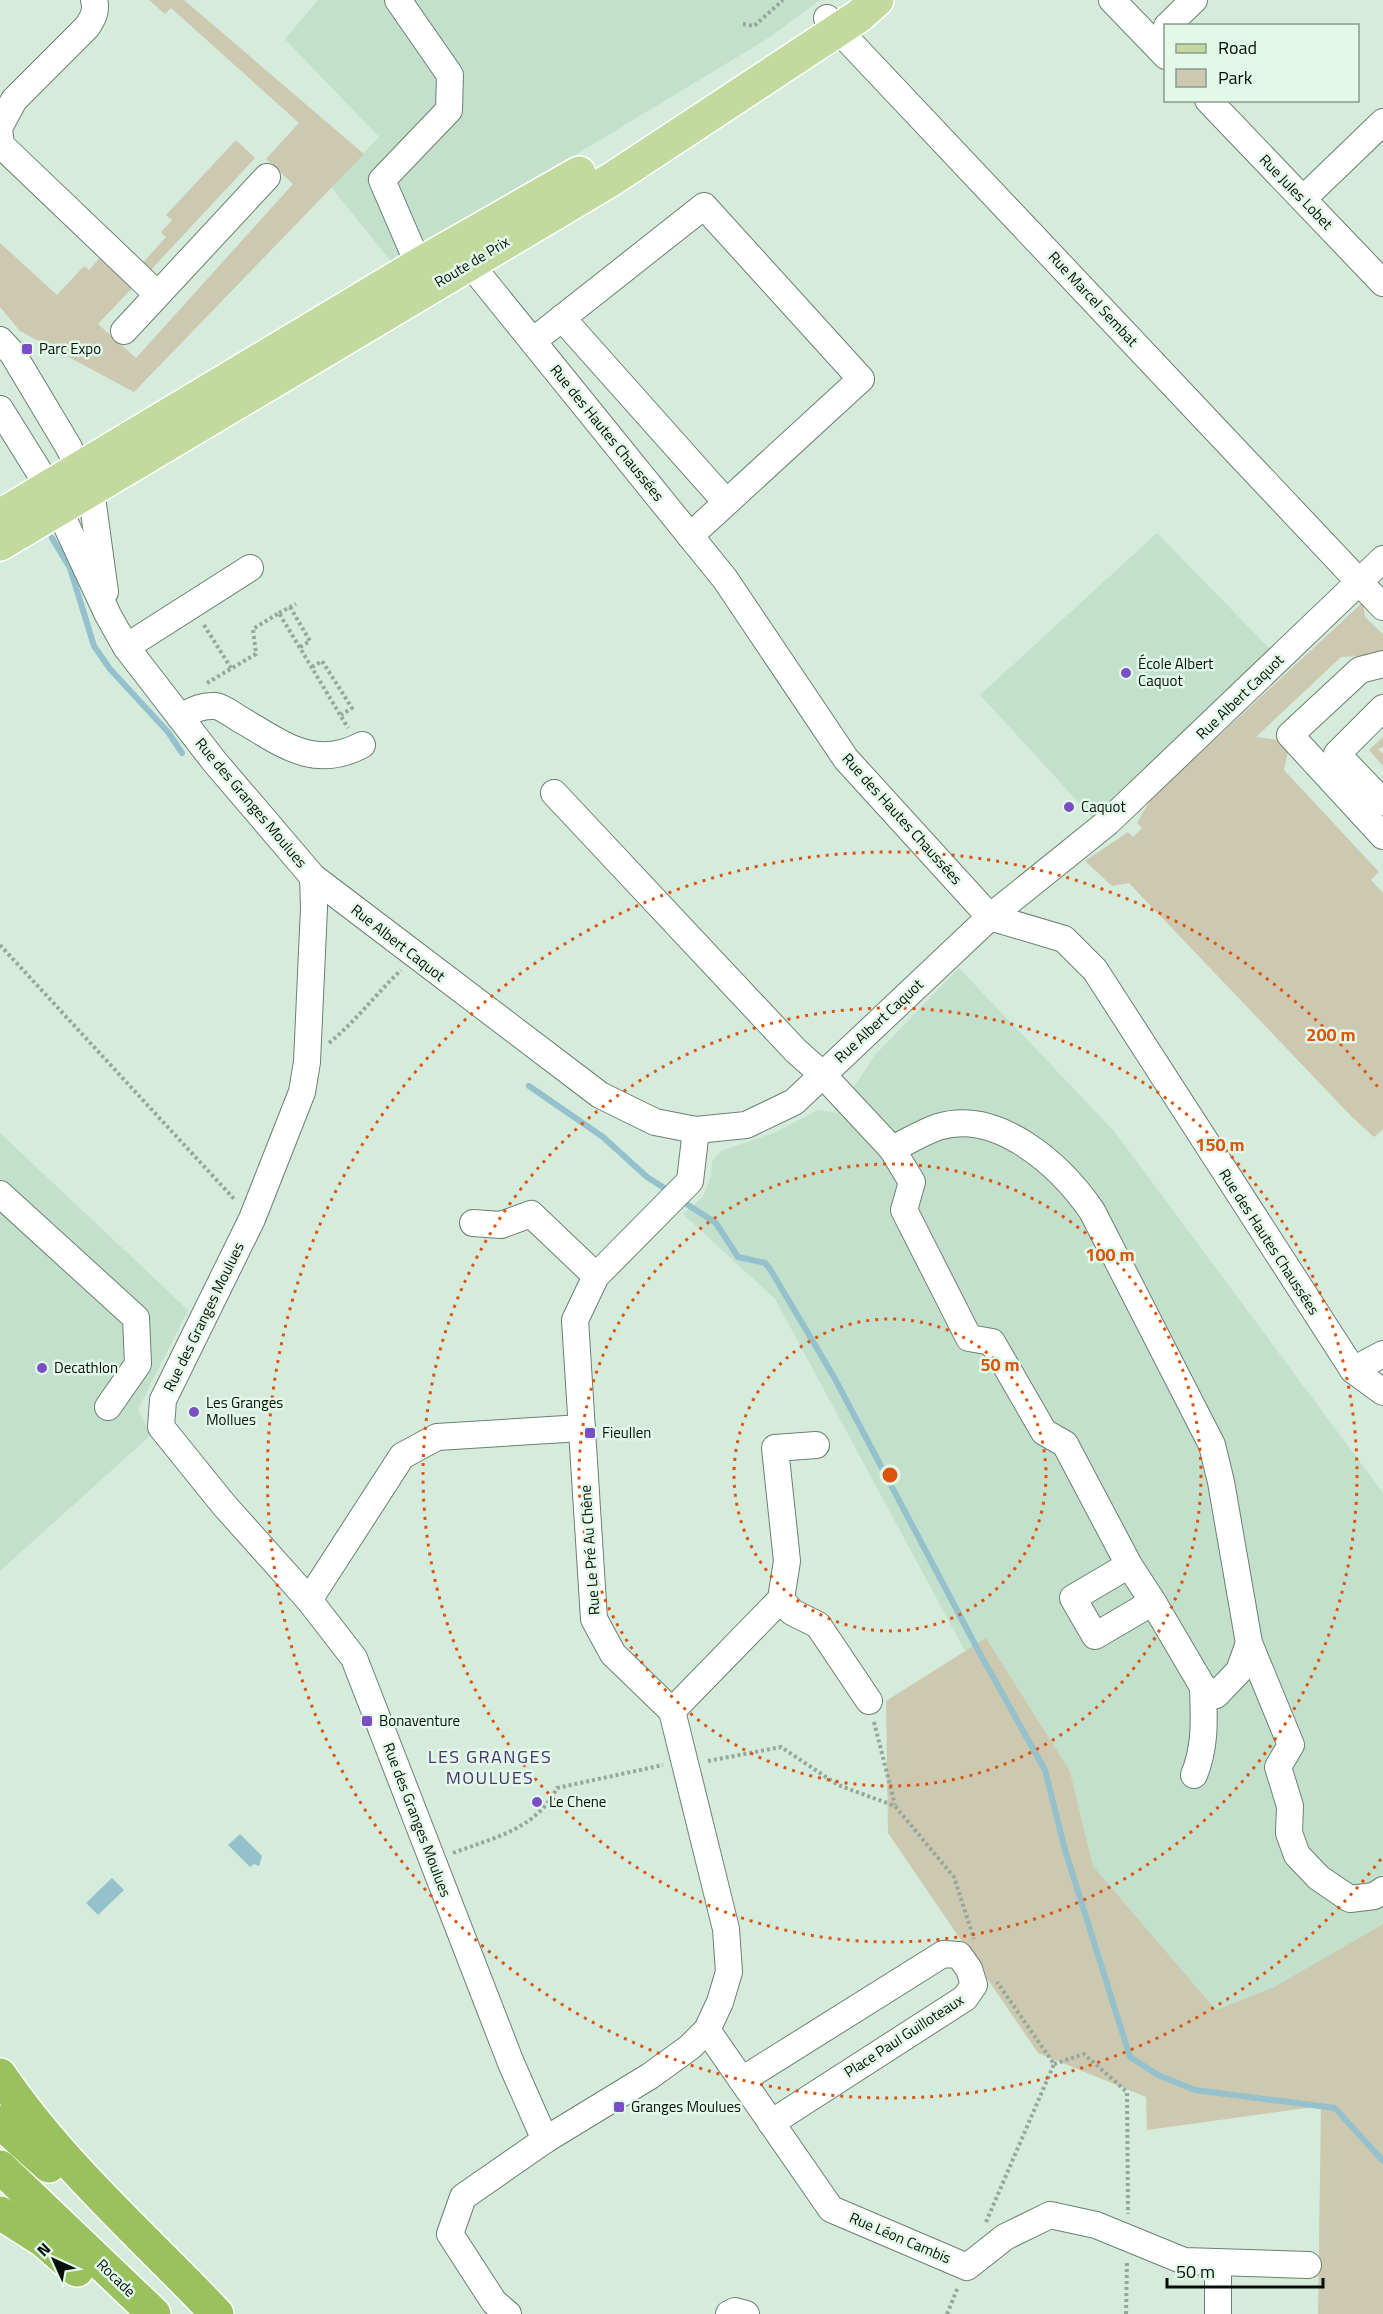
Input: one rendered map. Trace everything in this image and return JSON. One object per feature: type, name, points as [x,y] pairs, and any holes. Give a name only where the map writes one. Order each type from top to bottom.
[{"type":"highway","points":[[0,2075],[23,2110],[86,2182],[217,2314]]},
{"type":"highway","points":[[0,2122],[209,2314]]},
{"type":"highway","name":"Rocade","points":[[0,2167],[152,2312]]},
{"type":"highway","points":[[0,2213],[44,2241],[105,2295],[152,2312]]},
{"type":"main road","name":"Route de Prix","points":[[0,516],[53,497],[423,276],[612,179],[839,16],[877,0]]},
{"type":"main road","name":"Route de Prix","points":[[0,544],[53,497]]},
{"type":"street","points":[[0,126],[14,100],[87,27],[93,18],[95,7],[93,0]]},
{"type":"street","points":[[398,0],[450,75],[449,110],[382,180],[423,276]]},
{"type":"street","points":[[1112,0],[1162,38]]},
{"type":"street","points":[[1174,24],[1194,0]]},
{"type":"street","name":"Rue Marcel Sembat","points":[[839,16],[1383,607]]},
{"type":"street","name":"Rue Jules Lobet","points":[[1210,102],[1383,283]]},
{"type":"street","points":[[1302,199],[1383,122]]},
{"type":"street","points":[[0,136],[1,145],[157,294]]},
{"type":"street","points":[[124,331],[267,177]]},
{"type":"street","points":[[532,341],[704,206],[861,379],[690,536]]},
{"type":"street","name":"Rue des Hautes Chaussées","points":[[462,254],[725,579],[846,759],[990,917],[1064,939],[1095,970],[1353,1370]]},
{"type":"street","points":[[562,318],[726,502]]},
{"type":"street","points":[[0,340],[13,354],[86,478]]},
{"type":"street","name":"Rue des Granges Moulues","points":[[0,409],[53,497],[108,615],[126,647],[175,711],[313,877],[314,908],[308,1062],[302,1092],[252,1219],[163,1400],[161,1427],[224,1505],[309,1600],[354,1658],[511,2063],[545,2140]]},
{"type":"street","name":"Rue des Granges Moulues","points":[[86,478],[108,615]]},
{"type":"street","name":"Rue Albert Caquot","points":[[313,877],[415,957],[600,1095],[655,1122],[696,1130],[746,1125],[794,1102],[990,917],[1108,822],[1383,559]]},
{"type":"street","points":[[126,647],[250,568]]},
{"type":"street","points":[[1383,664],[1360,670],[1290,735],[1383,836]]},
{"type":"street","points":[[175,711],[202,706],[218,706],[285,746],[322,758],[347,753],[362,745]]},
{"type":"street","points":[[1383,708],[1337,754],[1383,801]]},
{"type":"street","points":[[554,793],[796,1051],[823,1075],[892,1149],[912,1182],[904,1210],[969,1338],[992,1342],[1044,1432],[1065,1444],[1129,1565],[1203,1687],[1216,1695],[1227,1686],[1239,1671],[1249,1643]]},
{"type":"street","points":[[892,1149],[939,1126],[978,1125],[1002,1133],[1029,1148],[1077,1189],[1092,1211],[1212,1445],[1221,1482],[1249,1643],[1291,1745],[1278,1767],[1290,1806],[1289,1833],[1297,1855],[1319,1878],[1350,1899],[1374,1896],[1383,1890]]},
{"type":"street","name":"Rue Le Pré Au Chêne","points":[[508,2314],[494,2302],[450,2234],[463,2197],[545,2140],[650,2076],[690,2047],[707,2030],[720,2002],[729,1972],[726,1929],[672,1711],[614,1654],[594,1619],[575,1320],[596,1276],[690,1181],[696,1130]]},
{"type":"street","points":[[0,1194],[136,1318],[138,1364],[108,1407]]},
{"type":"street","points":[[472,1223],[501,1225],[531,1214],[596,1276]]},
{"type":"street","points":[[1383,1354],[1353,1370],[1383,1392]]},
{"type":"street","points":[[309,1600],[402,1456],[437,1437],[582,1428]]},
{"type":"street","points":[[672,1711],[781,1599],[787,1561],[775,1448],[816,1445]]},
{"type":"street","points":[[1129,1565],[1073,1598],[1095,1636],[1153,1602]]},
{"type":"street","points":[[781,1599],[792,1612],[818,1626],[869,1701]]},
{"type":"street","points":[[1194,1775],[1202,1757],[1205,1736],[1203,1687]]},
{"type":"street","name":"Place Paul Guilloteaux","points":[[742,2080],[943,1954],[959,1955],[969,1969],[974,1985],[965,1998],[771,2123]]},
{"type":"street","name":"Rue Léon Cambis","points":[[707,2030],[831,2209],[967,2267],[1005,2237],[1050,2215],[1096,2225],[1184,2261],[1308,2265]]},
{"type":"street","points":[[1218,2262],[1218,2314]]},
{"type":"street","points":[[729,2314],[735,2311],[746,2314]]},
{"type":"path","points":[[743,24],[754,26],[783,0]]},
{"type":"path","points":[[175,711],[231,668],[256,654],[253,629],[296,603]]},
{"type":"path","points":[[290,607],[310,641],[300,647]]},
{"type":"path","points":[[279,613],[341,715],[362,745]]},
{"type":"path","points":[[204,625],[231,668]]},
{"type":"path","points":[[312,667],[322,661],[352,708],[341,715]]},
{"type":"path","points":[[0,945],[252,1219]]},
{"type":"path","points":[[308,1062],[355,1021],[373,997],[415,957]]},
{"type":"path","points":[[869,1701],[896,1806],[954,1877],[978,1948]]},
{"type":"path","points":[[433,1861],[531,1821],[551,1800],[558,1788],[781,1747],[838,1785],[896,1806]]},
{"type":"path","points":[[994,1978],[1054,2064]]},
{"type":"path","points":[[984,2226],[1054,2064],[1084,2054],[1127,2092],[1126,2314]]},
{"type":"path","points":[[947,2314],[967,2267]]},
{"type":"shaded area","points":[[318,0],[820,0],[770,37],[394,265],[331,187],[379,137],[285,39]]},
{"type":"shaded area","name":"École Albert Caquot","points":[[1157,533],[1272,651],[1094,819],[980,695]]},
{"type":"shaded area","points":[[959,968],[1114,1131],[1383,1493],[1383,1924],[1274,1987],[1216,2010],[1093,1866],[1070,1771],[986,1638],[965,1651],[775,1299],[683,1214],[703,1197],[711,1176],[712,1161],[721,1151],[776,1132],[818,1110],[837,1113],[875,1055]]},
{"type":"shaded area","points":[[0,1133],[188,1310],[138,1409],[151,1435],[0,1571]]},
{"type":"green space","points":[[149,0],[184,0],[364,154],[134,392],[20,331],[0,307],[0,243],[57,295],[84,266],[89,270],[104,253],[137,283],[98,324],[136,358],[293,184],[266,159],[299,123],[171,8],[165,14]]},
{"type":"green space","points":[[236,140],[255,158],[148,273],[140,266],[166,237],[161,232],[172,220],[166,215]]},
{"type":"green space","points":[[1363,602],[1365,617],[1383,634],[1383,651],[1379,655],[1341,657],[1256,737],[1279,740],[1288,752],[1284,770],[1379,872],[1371,880],[1383,893],[1383,1129],[1374,1137],[1351,1116],[1129,883],[1112,886],[1085,861],[1128,832],[1133,837],[1142,828],[1137,823],[1151,799]]},
{"type":"green space","points":[[1383,737],[1383,747],[1378,749],[1383,754],[1383,766],[1369,750]]},
{"type":"green space","points":[[986,1638],[1070,1771],[1093,1866],[1216,2010],[1274,1987],[1383,1924],[1383,2314],[1318,2314],[1321,2106],[1147,2130],[1146,2097],[1038,2053],[888,1833],[886,1701]]},
{"type":"water","points":[[240,1834],[262,1856],[259,1866],[254,1864],[250,1867],[228,1845]]},
{"type":"water","points":[[112,1878],[124,1890],[98,1915],[86,1903]]},
{"type":"waterway","points":[[52,538],[70,568],[94,646],[110,669],[168,732],[182,753]]},
{"type":"waterway","points":[[529,1086],[603,1137],[647,1177],[669,1191]]},
{"type":"waterway","points":[[682,1201],[716,1223],[738,1257],[765,1263],[770,1269],[834,1377],[978,1650],[1045,1770],[1065,1850],[1130,2057],[1158,2075],[1195,2090],[1335,2108],[1383,2161]]},
{"type":"place","name":"Parc Expo","points":[[27,349]]},
{"type":"place","name":"École Albert Caquot","points":[[1126,673]]},
{"type":"place","name":"Caquot","points":[[1069,807]]},
{"type":"place","name":"Decathlon","points":[[42,1368]]},
{"type":"place","name":"Les Granges Mollues","points":[[194,1412]]},
{"type":"place","name":"Fieullen","points":[[590,1433]]},
{"type":"place","name":"Bonaventure","points":[[367,1721]]},
{"type":"place","name":"Le Chene","points":[[537,1802]]},
{"type":"place","name":"Granges Moulues","points":[[619,2107]]},
{"type":"district","name":"LES GRANGES MOULUES","points":[[490,1767]]}]
